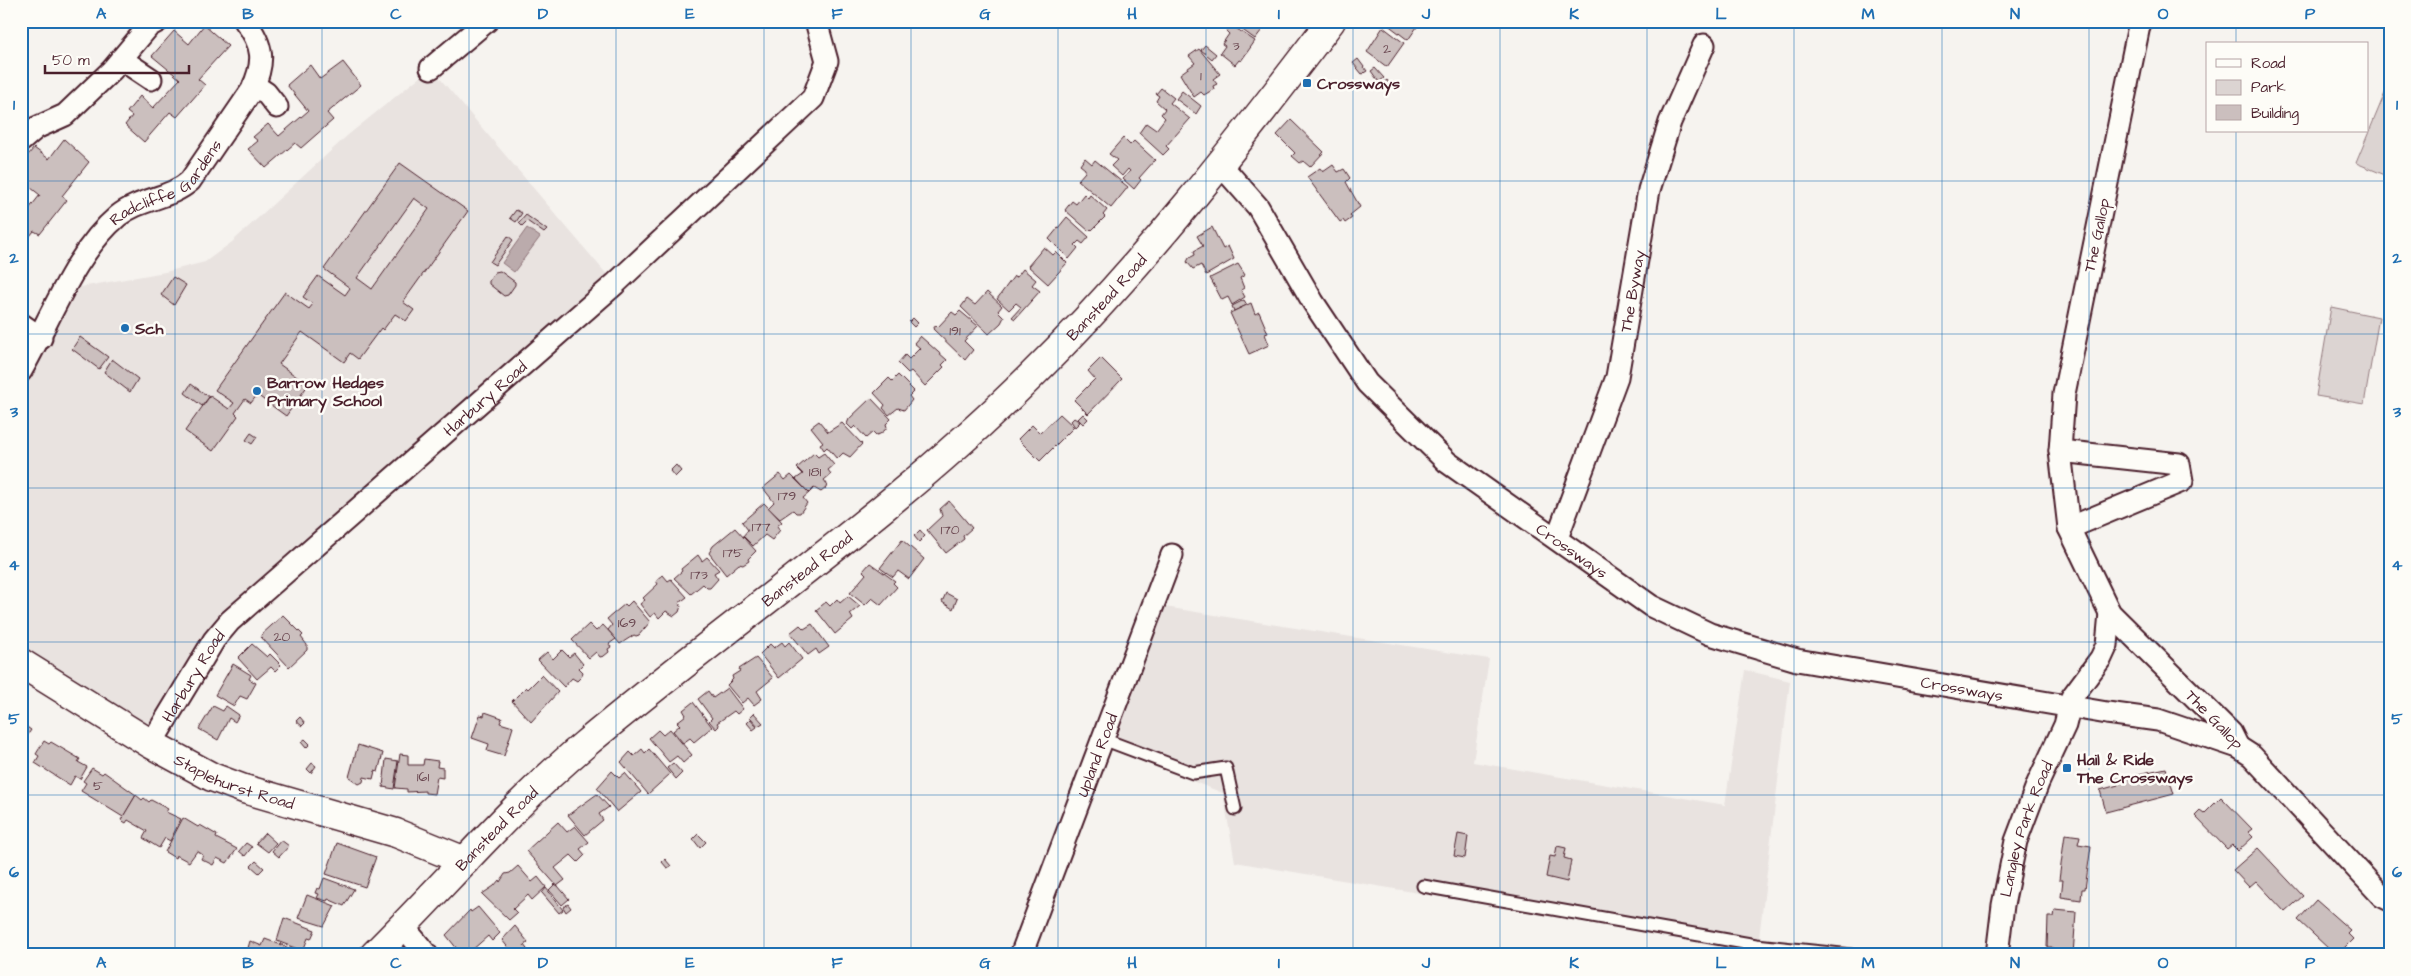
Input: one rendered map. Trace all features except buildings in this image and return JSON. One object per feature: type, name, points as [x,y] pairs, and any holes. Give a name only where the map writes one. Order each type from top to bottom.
[{"type":"street","points":[[21,140],[36,128],[65,115],[121,60],[149,26],[158,21]]},
{"type":"street","name":"Radcliffe Gardens","points":[[21,371],[41,338],[83,257],[103,231],[120,214],[138,205],[180,190],[190,181],[254,85],[259,75],[261,54],[256,36],[244,21]]},
{"type":"street","points":[[431,68],[486,21]]},
{"type":"street","name":"Harbury Road","points":[[151,744],[214,640],[230,621],[636,264],[813,98],[827,61],[816,21]]},
{"type":"street","name":"Banstead Road","points":[[374,955],[531,791],[583,746],[878,513],[984,422],[1064,344],[1130,274],[1220,164],[1331,21]]},
{"type":"street","name":"The Gallop","points":[[2140,21],[2064,394],[2060,451],[2069,528],[2110,613],[2232,733],[2238,747],[2252,756],[2387,897]]},
{"type":"street","name":"The Byway","points":[[1557,538],[1617,378],[1649,190],[1670,122],[1704,45]]},
{"type":"street","points":[[121,60],[151,79]]},
{"type":"street","points":[[254,85],[266,93],[277,107]]},
{"type":"street","name":"Crossways","points":[[1220,164],[1258,207],[1313,302],[1367,383],[1447,462],[1651,606],[1710,634],[1797,660],[2070,707],[2149,718],[2238,747]]},
{"type":"street","points":[[21,324],[41,338]]},
{"type":"street","points":[[2060,451],[2179,464],[2182,482],[2069,528]]},
{"type":"street","name":"Upland Road","points":[[1021,955],[1172,555]]},
{"type":"street","points":[[2070,707],[2076,691],[2101,658],[2107,645],[2110,613]]},
{"type":"street","name":"Staplehurst Road","points":[[21,662],[151,744],[212,777],[244,789],[396,833],[465,861]]},
{"type":"street","name":"Langley Park Road","points":[[1997,955],[2016,841],[2038,783],[2065,725],[2070,707]]},
{"type":"street","points":[[403,926],[427,955]]},
{"type":"lane","points":[[1102,739],[1193,773],[1226,768],[1235,809]]},
{"type":"lane","points":[[1423,886],[1756,945],[1851,955]]},
{"type":"shaded area","name":"Barrow Hedges Primary School","points":[[431,68],[615,284],[261,593],[151,744],[21,663],[21,371],[64,290],[165,272],[205,262],[232,242],[348,135]]},
{"type":"shaded area","points":[[527,228],[540,237],[514,272],[502,263]]},
{"type":"shaded area","points":[[1165,607],[1489,659],[1473,762],[1725,805],[1745,670],[1790,681],[1759,938],[1909,955],[1801,955],[1758,950],[1235,862],[1223,793],[1112,750]]},
{"type":"green space","points":[[2390,81],[2390,177],[2356,163]]},
{"type":"green space","points":[[2331,307],[2379,317],[2364,404],[2316,396]]},
{"type":"place","name":"Crossways","points":[[1307,83]]},
{"type":"place","name":"Sch","points":[[125,328]]},
{"type":"place","name":"Barrow Hedges Primary School","points":[[257,391]]},
{"type":"place","name":"Hail & Ride The Crossways","points":[[2067,768]]}]
